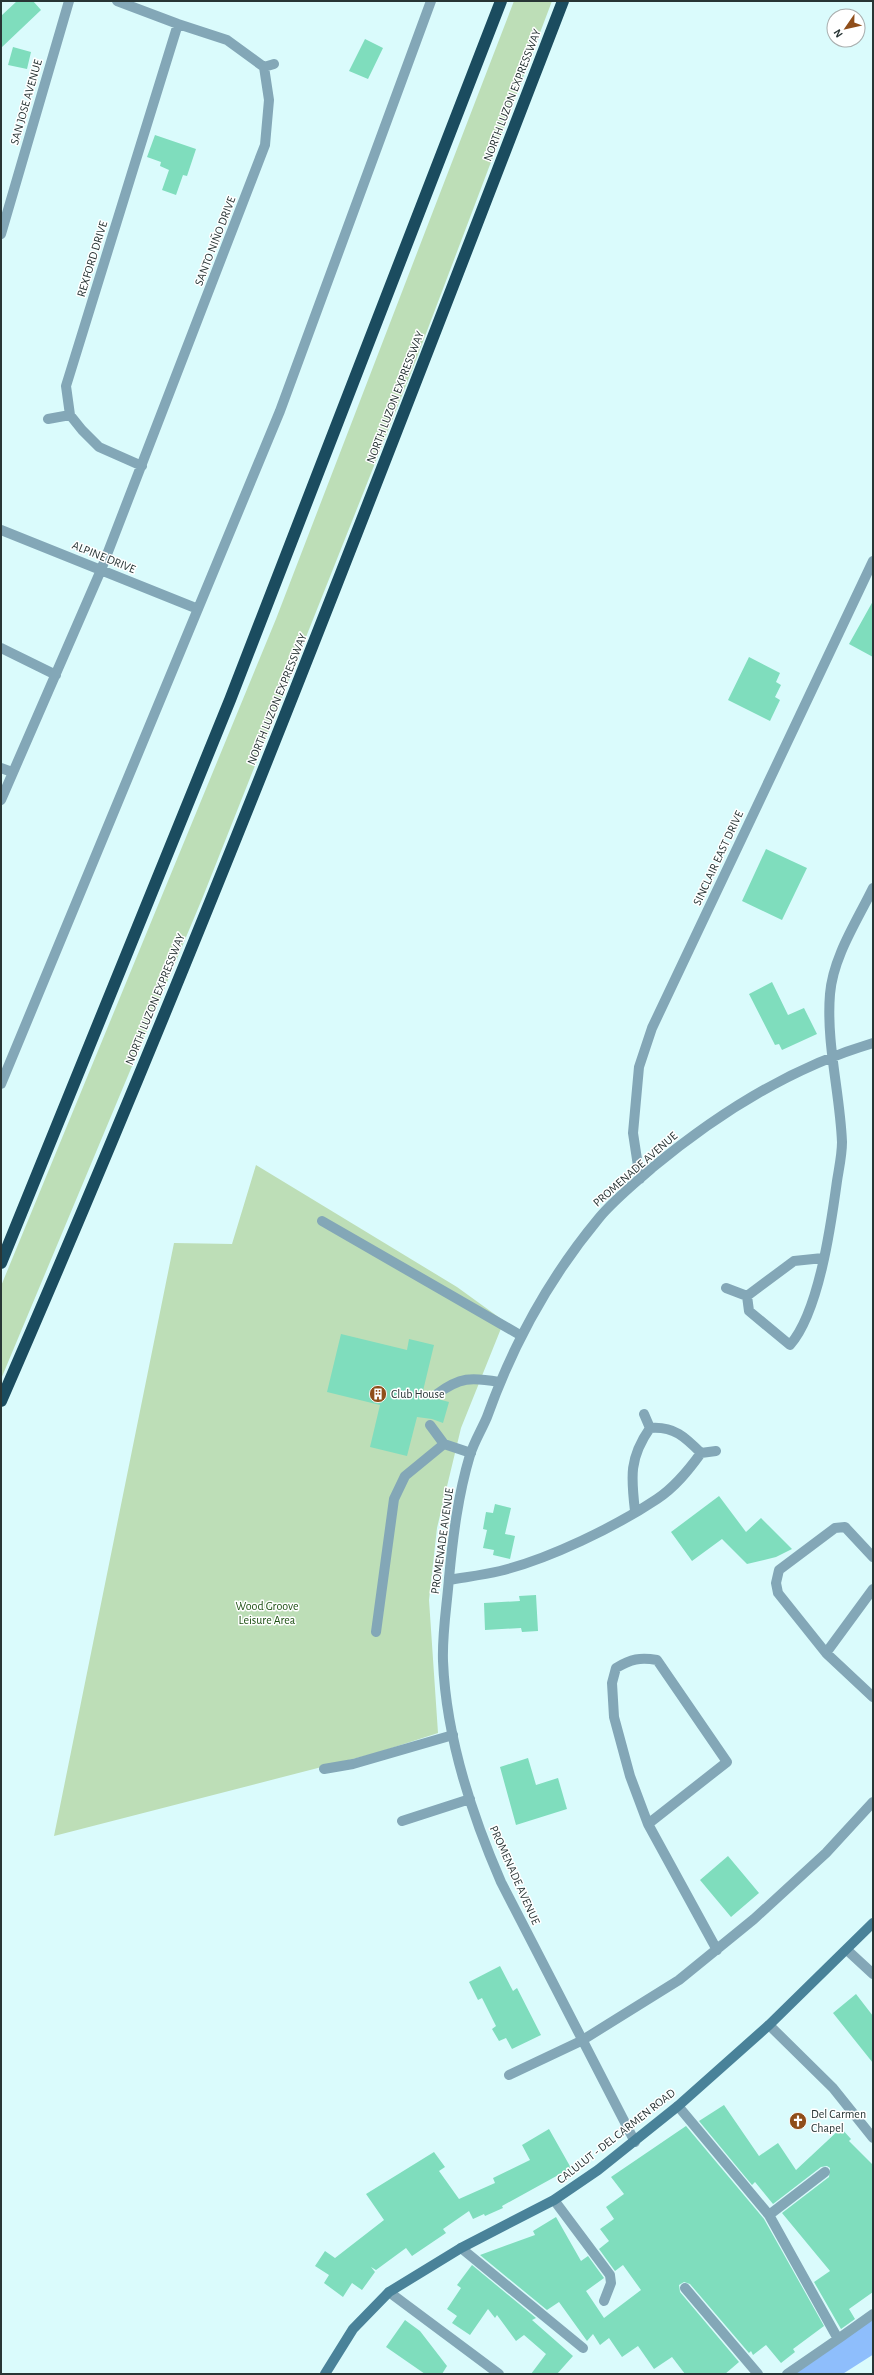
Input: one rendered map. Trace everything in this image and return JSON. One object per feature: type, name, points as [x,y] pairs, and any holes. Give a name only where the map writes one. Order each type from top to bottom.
[{"type":"highway","points":[[1,1263],[230,700],[501,1]]},
{"type":"highway","name":"NORTH LUZON EXPRESSWAY","points":[[1,1401],[85,1208],[281,728],[563,1]]},
{"type":"main road","name":"CALULUT - DEL CARMEN ROAD","points":[[325,2374],[353,2329],[389,2292],[461,2248],[554,2200],[635,2142],[769,2025],[873,1923]]},
{"type":"street","name":"SAN JOSE AVENUE","points":[[1,234],[69,1]]},
{"type":"street","points":[[117,1],[178,24],[227,40],[264,67],[274,64]]},
{"type":"street","points":[[1,1084],[280,411],[431,1]]},
{"type":"street","name":"REXFORD DRIVE","points":[[70,415],[66,386],[178,24]]},
{"type":"street","name":"SANTO NIÑO DRIVE","points":[[1,800],[101,570],[265,145],[269,100],[264,67]]},
{"type":"street","points":[[48,419],[70,415],[99,447],[142,466]]},
{"type":"street","name":"ALPINE DRIVE","points":[[1,530],[198,609]]},
{"type":"street","name":"SINCLAIR EAST DRIVE","points":[[640,1179],[633,1133],[639,1067],[652,1028],[870,575],[873,561]]},
{"type":"street","points":[[1,648],[56,675]]},
{"type":"street","points":[[1,768],[12,772]]},
{"type":"street","points":[[747,1296],[749,1311],[790,1345],[796,1338],[816,1295],[833,1212],[842,1143],[833,1057],[830,994],[835,969],[873,888]]},
{"type":"street","name":"PROMENADE AVENUE","points":[[635,2142],[581,2040],[502,1882],[485,1845],[470,1799],[453,1735],[443,1661],[449,1580],[458,1503],[471,1453],[499,1382],[520,1335],[553,1280],[601,1216],[640,1179],[681,1145],[728,1110],[833,1057],[873,1043]]},
{"type":"street","points":[[322,1221],[520,1335]]},
{"type":"street","points":[[747,1296],[794,1261],[823,1258]]},
{"type":"street","points":[[726,1288],[747,1296]]},
{"type":"street","points":[[437,1394],[451,1384],[464,1379],[480,1378],[499,1382]]},
{"type":"street","points":[[644,1414],[650,1428]]},
{"type":"street","points":[[430,1425],[444,1444],[471,1453]]},
{"type":"street","points":[[650,1428],[664,1427],[678,1433],[701,1453]]},
{"type":"street","points":[[635,1511],[631,1472],[640,1443],[650,1428]]},
{"type":"street","points":[[376,1632],[394,1499],[405,1476],[444,1444]]},
{"type":"street","points":[[449,1580],[501,1571],[561,1549],[657,1499],[675,1485],[701,1453],[716,1451]]},
{"type":"street","points":[[873,1557],[845,1528],[835,1528],[779,1570],[776,1583],[778,1593],[826,1654],[873,1697]]},
{"type":"street","points":[[826,1654],[873,1589]]},
{"type":"street","points":[[648,1824],[727,1762],[657,1660],[644,1657],[630,1660],[616,1668],[612,1683],[614,1717],[630,1776],[648,1824],[717,1950]]},
{"type":"street","points":[[324,1769],[353,1764],[453,1735]]},
{"type":"street","points":[[402,1821],[470,1799]]},
{"type":"street","points":[[509,2075],[581,2040],[679,1980],[717,1950],[826,1853],[873,1802]]},
{"type":"street","points":[[847,1950],[873,1974]]},
{"type":"street","points":[[769,2025],[833,2088],[873,2138]]},
{"type":"street","points":[[678,2106],[769,2215],[838,2340]]},
{"type":"street","points":[[769,2215],[825,2172]]},
{"type":"street","points":[[554,2200],[610,2275],[611,2283],[604,2301]]},
{"type":"street","points":[[461,2248],[583,2348]]},
{"type":"street","points":[[685,2288],[758,2374]]},
{"type":"street","points":[[389,2292],[499,2374]]},
{"type":"street","points":[[787,2374],[838,2340],[873,2314]]},
{"type":"green space","points":[[514,1],[552,1],[416,360],[202,899],[1,1379],[1,1286],[276,619]]},
{"type":"green space","name":"Wood Groove Leisure Area","points":[[256,1165],[457,1287],[504,1321],[461,1428],[437,1528],[429,1600],[438,1733],[376,1753],[54,1836],[174,1243],[232,1244]]},
{"type":"building","points":[[17,1],[33,1],[41,10],[1,48],[1,16]]},
{"type":"building","points":[[365,39],[383,48],[368,79],[349,71]]},
{"type":"building","points":[[13,47],[31,52],[27,69],[8,65]]},
{"type":"building","points":[[155,135],[196,149],[187,176],[183,175],[176,195],[162,190],[169,170],[160,166],[161,162],[147,157]]},
{"type":"building","points":[[873,601],[873,657],[849,644]]},
{"type":"building","points":[[749,657],[780,673],[776,682],[781,685],[775,697],[780,700],[770,721],[728,700]]},
{"type":"building","points":[[766,849],[807,868],[782,920],[742,901]]},
{"type":"building","points":[[772,982],[788,1015],[804,1008],[817,1034],[782,1050],[779,1044],[775,1045],[749,994]]},
{"type":"building","name":"Club House","points":[[341,1334],[407,1350],[409,1339],[434,1345],[422,1395],[449,1402],[443,1423],[432,1419],[417,1417],[407,1456],[370,1447],[380,1405],[327,1392]]},
{"type":"building","points":[[719,1496],[746,1532],[761,1518],[792,1549],[776,1557],[747,1564],[722,1539],[692,1561],[671,1532]]},
{"type":"building","points":[[495,1504],[511,1508],[505,1534],[515,1536],[510,1559],[493,1555],[494,1550],[483,1548],[487,1530],[483,1529],[486,1512],[493,1513]]},
{"type":"building","points":[[536,1595],[538,1631],[522,1632],[521,1628],[485,1630],[484,1603],[520,1601],[519,1596]]},
{"type":"building","points":[[528,1758],[536,1785],[558,1778],[567,1809],[516,1825],[500,1767]]},
{"type":"building","points":[[728,1856],[759,1893],[731,1917],[700,1880]]},
{"type":"building","points":[[500,1966],[513,1991],[517,1988],[541,2035],[512,2049],[506,2038],[499,2041],[492,2029],[496,2026],[482,1998],[478,2000],[469,1982]]},
{"type":"building","points":[[856,1994],[873,2016],[873,2063],[833,2013]]},
{"type":"building","points":[[724,2105],[759,2156],[778,2143],[796,2170],[841,2128],[851,2139],[849,2141],[873,2165],[873,2292],[849,2309],[855,2319],[841,2329],[814,2282],[830,2271],[782,2213],[829,2177],[830,2168],[827,2166],[821,2167],[773,2204],[755,2182],[752,2185],[699,2121]]},
{"type":"building","points":[[686,2126],[764,2219],[824,2326],[793,2349],[795,2352],[781,2363],[766,2345],[753,2355],[751,2351],[749,2353],[690,2284],[684,2282],[679,2285],[680,2292],[739,2362],[725,2374],[685,2374],[672,2357],[654,2369],[638,2346],[622,2357],[609,2338],[600,2345],[593,2334],[587,2341],[559,2302],[547,2310],[480,2255],[535,2235],[533,2231],[556,2217],[581,2261],[588,2256],[604,2278],[586,2291],[604,2318],[641,2290],[623,2265],[615,2271],[599,2249],[609,2241],[600,2229],[614,2219],[606,2207],[624,2194],[611,2177]]},
{"type":"building","points":[[549,2129],[571,2168],[502,2206],[503,2208],[485,2216],[484,2214],[473,2219],[469,2211],[443,2229],[446,2233],[412,2256],[406,2248],[376,2270],[371,2267],[375,2272],[362,2290],[352,2283],[343,2297],[324,2283],[329,2275],[315,2266],[325,2251],[335,2258],[384,2220],[366,2194],[434,2152],[445,2167],[439,2171],[459,2199],[495,2183],[493,2178],[530,2160],[522,2145]]},
{"type":"building","points":[[472,2265],[536,2318],[532,2320],[573,2356],[557,2374],[531,2374],[546,2354],[524,2335],[516,2341],[497,2315],[495,2318],[488,2309],[470,2335],[452,2323],[457,2316],[447,2309],[461,2288],[457,2285]]},
{"type":"building","points":[[405,2320],[420,2331],[447,2366],[442,2374],[425,2374],[386,2347]]},
{"type":"waterway","points":[[812,2374],[873,2335]]},
{"type":"place","name":"Club House","points":[[378,1394]]},
{"type":"place","name":"Del Carmen Chapel","points":[[798,2121]]}]
